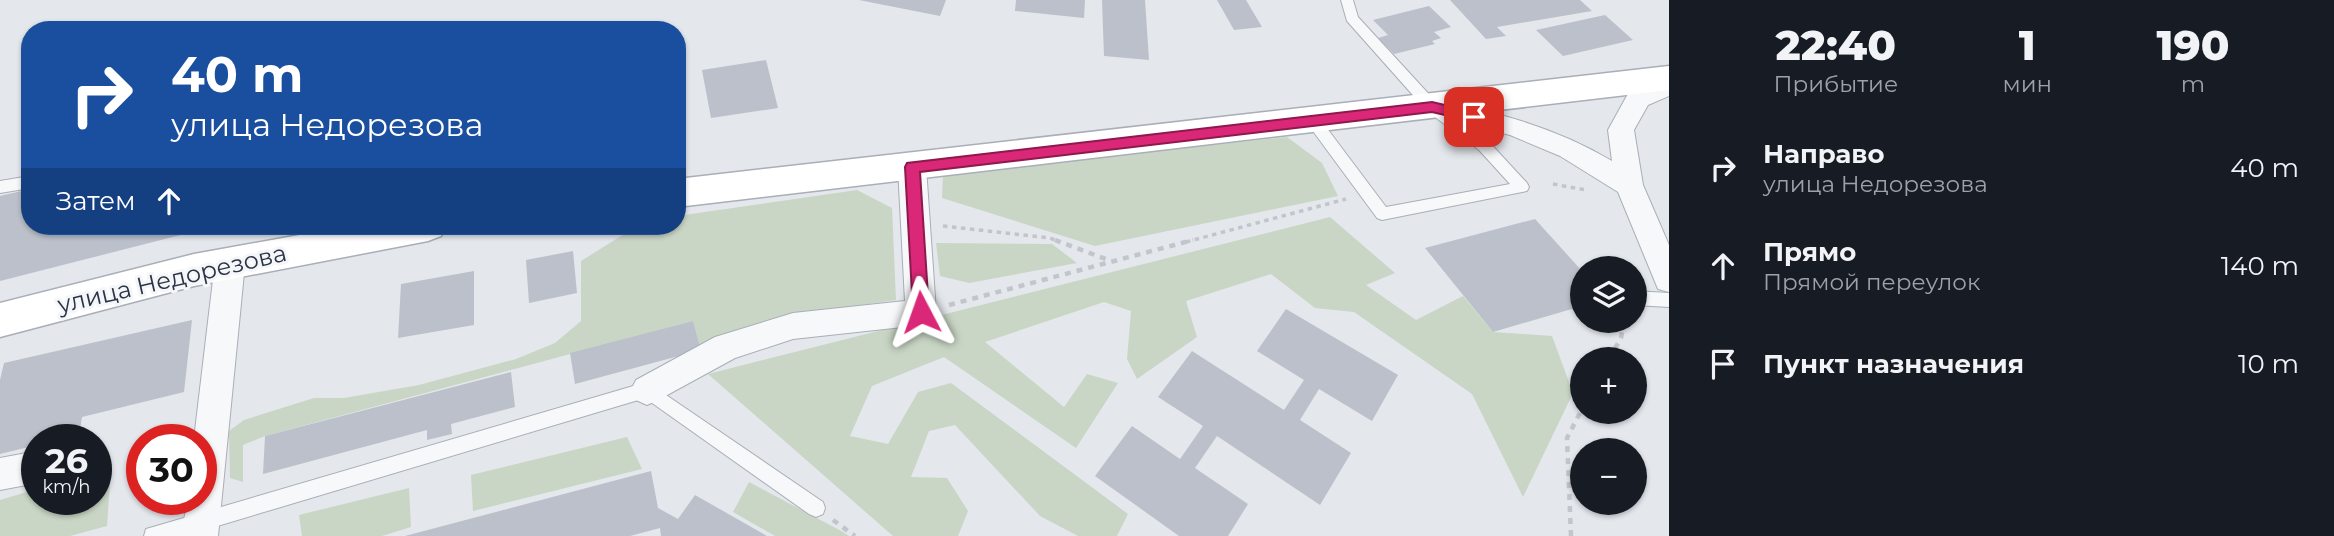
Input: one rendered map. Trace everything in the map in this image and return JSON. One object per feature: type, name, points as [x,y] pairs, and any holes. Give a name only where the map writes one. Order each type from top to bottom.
[{"type":"street","points":[[686,192],[1669,78]]},
{"type":"street","points":[[1669,86],[1638,99],[1621,131],[1629,186],[1669,280]]},
{"type":"street","points":[[1432,107],[1516,127],[1570,149],[1629,186]]},
{"type":"street","points":[[647,390],[726,347],[793,326],[921,312],[912,167]]},
{"type":"street","name":"улица Недорезова","points":[[0,320],[230,263],[380,235]]},
{"type":"street","points":[[201,529],[230,263]]},
{"type":"street","points":[[0,474],[21,470]]},
{"type":"lane","points":[[1312,119],[1382,214],[1521,187],[1483,146],[1432,107],[1352,18],[1347,0]]},
{"type":"lane","points":[[0,187],[21,184]]},
{"type":"lane","points":[[1647,299],[1669,300]]},
{"type":"lane","points":[[153,536],[201,529],[647,390],[816,508]]},
{"type":"path","points":[[921,312],[1366,193]]},
{"type":"path","points":[[916,223],[1051,237],[1112,262]]},
{"type":"path","points":[[1571,536],[1567,438],[1574,424]]},
{"type":"green space","points":[[1287,137],[1322,163],[1338,196],[1095,246],[942,198],[943,174]]},
{"type":"green space","points":[[857,190],[892,208],[896,300],[793,315],[700,347],[693,321],[265,436],[243,445],[243,482],[230,478],[229,431],[244,420],[314,398],[344,398],[419,385],[516,359],[555,343],[581,321],[581,261],[623,235],[686,235],[686,215]]},
{"type":"green space","points":[[1330,217],[1395,273],[1366,285],[1416,320],[1463,296],[1493,332],[1552,336],[1570,385],[1570,399],[1523,497],[1472,394],[1354,312],[1315,308],[1271,274],[1186,301],[1197,337],[1137,379],[1127,359],[1131,311],[1104,302],[985,342],[1064,407],[1087,374],[1118,383],[1076,448],[944,357],[872,386],[850,436],[888,444],[918,392],[951,383],[1128,514],[1117,536],[1078,536],[1040,516],[955,425],[929,431],[911,477],[947,478],[968,511],[958,536],[893,536],[708,374]]},
{"type":"green space","points":[[936,243],[1052,244],[1077,263],[969,283],[940,276]]},
{"type":"green space","points":[[627,437],[642,469],[473,511],[471,475]]},
{"type":"green space","points":[[749,482],[849,536],[775,536],[733,512]]},
{"type":"green space","points":[[409,488],[411,527],[382,536],[302,536],[299,515]]},
{"type":"green space","points":[[21,494],[21,515],[108,515],[107,526],[70,536],[0,536],[0,500]]},
{"type":"building","points":[[859,0],[946,0],[940,16]]},
{"type":"building","points":[[1016,0],[1085,0],[1084,18],[1015,11]]},
{"type":"building","points":[[1102,0],[1145,0],[1149,60],[1104,56]]},
{"type":"building","points":[[1217,0],[1246,0],[1262,27],[1234,30]]},
{"type":"building","points":[[1450,0],[1580,0],[1592,11],[1497,27],[1506,36],[1486,39]]},
{"type":"building","points":[[1429,6],[1451,27],[1434,32],[1441,38],[1432,41],[1435,44],[1394,54],[1378,38],[1388,35],[1373,20]]},
{"type":"building","points":[[1605,15],[1633,40],[1563,56],[1536,30]]},
{"type":"building","points":[[766,60],[778,108],[711,118],[702,70]]},
{"type":"building","points":[[21,191],[21,235],[181,235],[0,281],[0,196]]},
{"type":"building","points":[[1535,219],[1570,258],[1570,310],[1493,332],[1425,248]]},
{"type":"building","points":[[573,251],[577,293],[529,303],[526,260]]},
{"type":"building","points":[[474,271],[474,325],[398,338],[401,284]]},
{"type":"building","points":[[1286,309],[1398,375],[1372,421],[1319,389],[1300,420],[1351,453],[1320,505],[1217,436],[1195,468],[1248,504],[1228,536],[1179,536],[1095,476],[1132,426],[1180,459],[1203,426],[1158,397],[1192,351],[1284,410],[1304,380],[1257,351]]},
{"type":"building","points":[[192,320],[184,392],[82,417],[81,424],[21,424],[21,449],[0,454],[0,380],[4,363]]},
{"type":"building","points":[[693,321],[701,350],[575,384],[570,353]]},
{"type":"building","points":[[511,372],[515,407],[451,424],[452,434],[427,440],[427,430],[263,474],[265,436]]},
{"type":"building","points":[[651,471],[658,508],[678,519],[695,495],[767,536],[661,536],[660,528],[630,536],[405,536]]},
{"type":"route","points":[[921,312],[912,167],[1432,107],[1474,117]]}]
